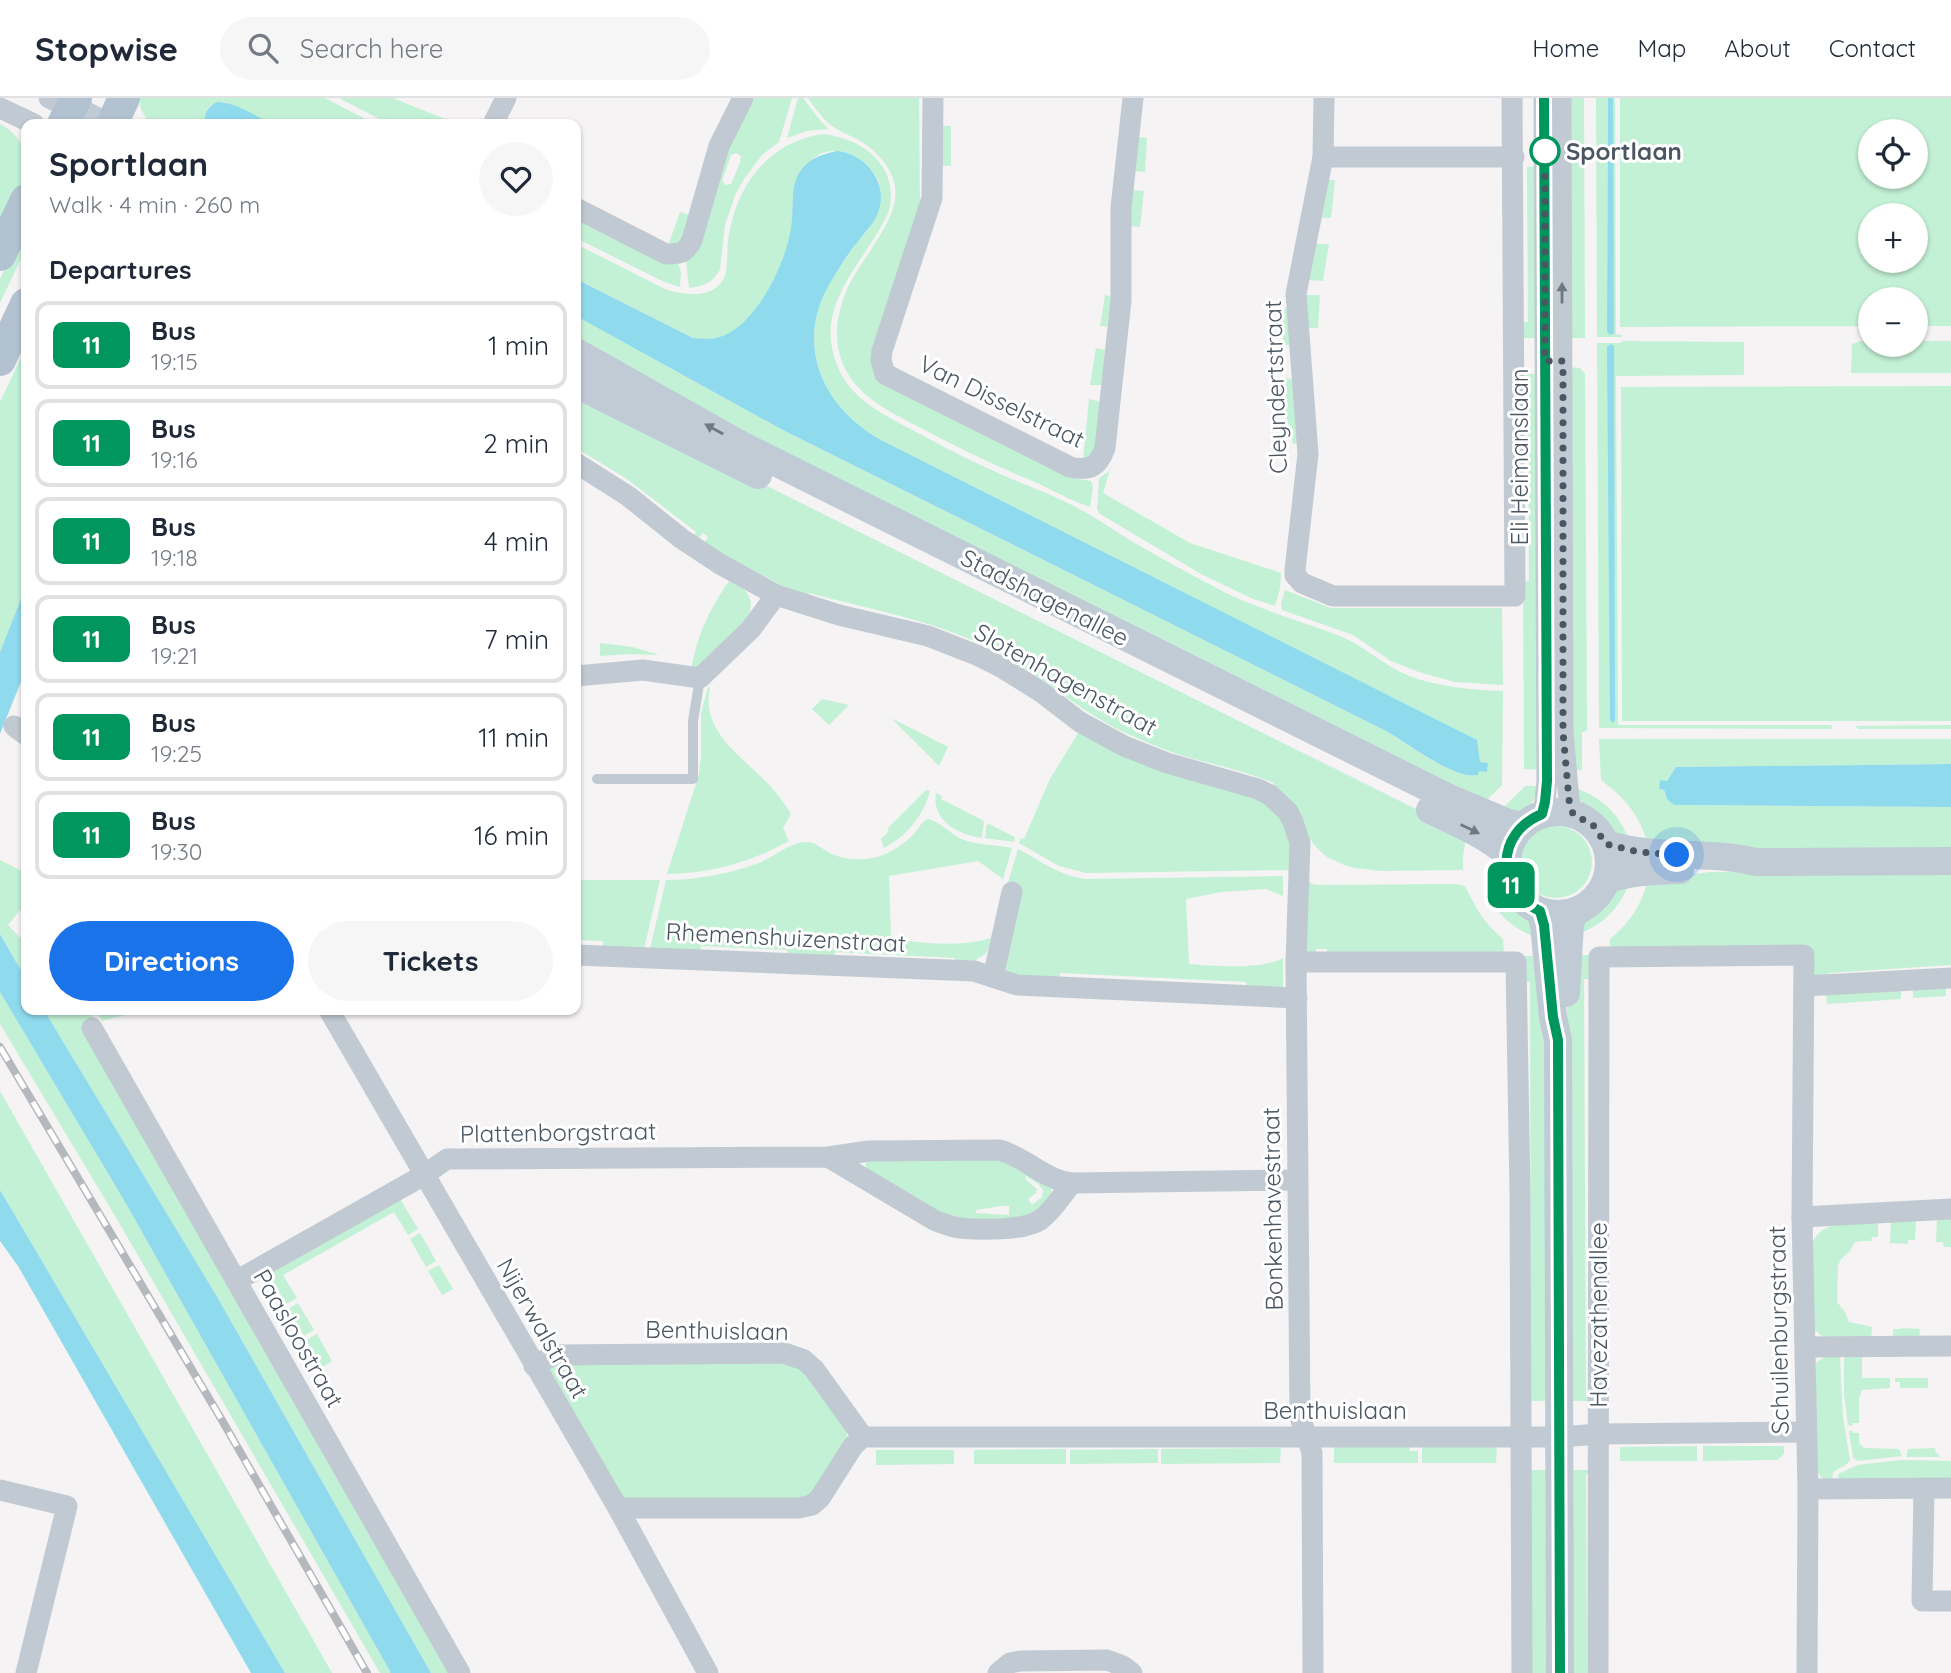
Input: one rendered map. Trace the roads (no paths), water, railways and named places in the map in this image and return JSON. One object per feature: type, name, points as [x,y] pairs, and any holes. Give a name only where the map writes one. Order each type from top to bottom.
[{"type":"main road","points":[[114,119],[124,98]]},
{"type":"main road","points":[[65,107],[91,119]]},
{"type":"main road","points":[[0,255],[21,211]]},
{"type":"main road","points":[[0,359],[21,315]]},
{"type":"main road","name":"Stadshagenallee","points":[[581,355],[741,445],[1439,793],[1508,824],[1532,820]]},
{"type":"main road","name":"Stadshagenallee","points":[[581,386],[1481,835],[1507,854]]},
{"type":"main road","points":[[1558,812],[1573,814],[1593,825],[1606,844],[1609,862],[1607,880],[1594,900],[1574,912],[1557,915],[1540,911],[1525,902],[1513,888],[1507,872],[1507,854],[1513,838],[1532,820],[1558,812]]},
{"type":"main road","points":[[1606,844],[1638,852],[1732,856],[1756,862]]},
{"type":"main road","points":[[1607,880],[1638,872],[1733,868],[1756,862],[1951,861]]},
{"type":"main road","name":"Havezathenallee","points":[[1540,911],[1558,1040],[1560,1673]]},
{"type":"main road","name":"Havezathenallee","points":[[1558,1040],[1564,1017],[1569,934],[1574,912]]},
{"type":"street","points":[[496,119],[506,98]]},
{"type":"street","points":[[581,211],[666,254],[680,254],[692,240],[719,146],[743,98]]},
{"type":"street","name":"Van Disselstraat","points":[[933,98],[932,198],[882,351],[882,367],[885,374],[1070,467],[1079,469],[1090,468],[1096,464],[1105,448],[1121,300],[1121,208],[1133,98]]},
{"type":"street","name":"Cleyndertstraat","points":[[1324,98],[1323,157],[1296,294],[1308,454],[1295,570],[1299,580],[1333,596],[1516,596],[1513,98]]},
{"type":"street","name":"Eli Heimanslaan","points":[[1544,98],[1554,361],[1563,732],[1569,800],[1573,814]]},
{"type":"street","name":"Eli Heimanslaan","points":[[1532,820],[1545,802],[1547,781],[1561,98]]},
{"type":"street","points":[[0,108],[23,119]]},
{"type":"street","points":[[1323,157],[1514,157]]},
{"type":"street","points":[[1514,360],[1554,361]]},
{"type":"street","name":"Slotenhagenstraat","points":[[581,466],[628,496],[720,564],[776,595],[839,615],[928,636],[979,656],[1041,692],[1080,722],[1124,746],[1167,763],[1247,785],[1270,795],[1288,813],[1300,844],[1296,962]]},
{"type":"street","points":[[581,676],[643,670],[700,678],[751,629],[776,595]]},
{"type":"street","points":[[993,977],[1012,892]]},
{"type":"street","name":"Rhemenshuizenstraat","points":[[581,954],[974,971],[1017,985],[1297,998]]},
{"type":"street","name":"Schuilenburgstraat","points":[[1599,957],[1804,955],[1802,1217],[1808,1489],[1807,1673]]},
{"type":"street","name":"Havezathenallee","points":[[1598,1673],[1599,957]]},
{"type":"street","points":[[1296,962],[1516,962],[1522,1673]]},
{"type":"street","name":"Bonkenhavestraat","points":[[1296,962],[1300,1417],[1312,1453],[1313,1673]]},
{"type":"street","points":[[1805,986],[1951,978]]},
{"type":"street","name":"Nijerwalstraat","points":[[332,1015],[618,1508],[708,1673]]},
{"type":"street","name":"Paasloostraat","points":[[92,1028],[460,1673]]},
{"type":"street","name":"Plattenborgstraat","points":[[236,1281],[424,1175],[446,1159],[828,1157],[869,1151],[999,1150],[1014,1155],[1053,1179],[1072,1183],[1297,1180]]},
{"type":"street","points":[[828,1157],[934,1220],[959,1228],[1030,1225],[1050,1211],[1072,1183]]},
{"type":"street","points":[[1802,1217],[1951,1209]]},
{"type":"street","points":[[1806,1347],[1951,1346]]},
{"type":"street","name":"Benthuislaan","points":[[534,1366],[554,1355],[784,1353],[804,1360],[814,1369],[863,1437],[1561,1437],[1598,1434],[1806,1432]]},
{"type":"street","points":[[618,1508],[799,1508],[812,1505],[820,1498],[853,1446],[863,1437]]},
{"type":"street","points":[[1808,1489],[1951,1488]]},
{"type":"street","points":[[1924,1489],[1923,1601],[1951,1601]]},
{"type":"street","points":[[0,1490],[67,1506],[26,1673]]},
{"type":"street","points":[[998,1673],[1010,1663],[1020,1661],[1090,1659],[1115,1662],[1132,1673]]},
{"type":"lane","points":[[597,779],[693,779],[693,721],[700,678]]},
{"type":"water","points":[[1608,98],[1613,98],[1614,333],[1611,335],[1607,332]]},
{"type":"water","points":[[217,102],[224,103],[262,119],[205,119],[211,106]]},
{"type":"water","points":[[838,151],[858,158],[873,172],[880,191],[878,213],[833,278],[821,302],[815,325],[819,370],[828,390],[842,409],[860,426],[881,440],[1477,740],[1480,762],[1488,763],[1487,772],[1479,771],[1478,775],[1468,775],[1444,766],[1386,731],[781,429],[581,319],[581,282],[693,338],[717,338],[737,328],[759,304],[777,273],[791,228],[793,194],[798,175],[815,158]]},
{"type":"water","points":[[1611,344],[1614,346],[1613,723],[1610,720],[1607,347]]},
{"type":"water","points":[[21,599],[21,682],[0,734],[0,652]]},
{"type":"water","points":[[1951,764],[1951,807],[1674,805],[1667,799],[1664,790],[1659,789],[1660,780],[1667,781],[1676,767]]},
{"type":"water","points":[[0,934],[21,970],[21,1015],[47,1015],[216,1295],[431,1673],[391,1673],[125,1202],[0,992]]},
{"type":"water","points":[[0,1190],[285,1673],[251,1673],[18,1266],[0,1241]]},
{"type":"railway","points":[[0,1047],[223,1422],[367,1673]]},
{"type":"place","name":"Sportlaan","points":[[1545,151]]}]
